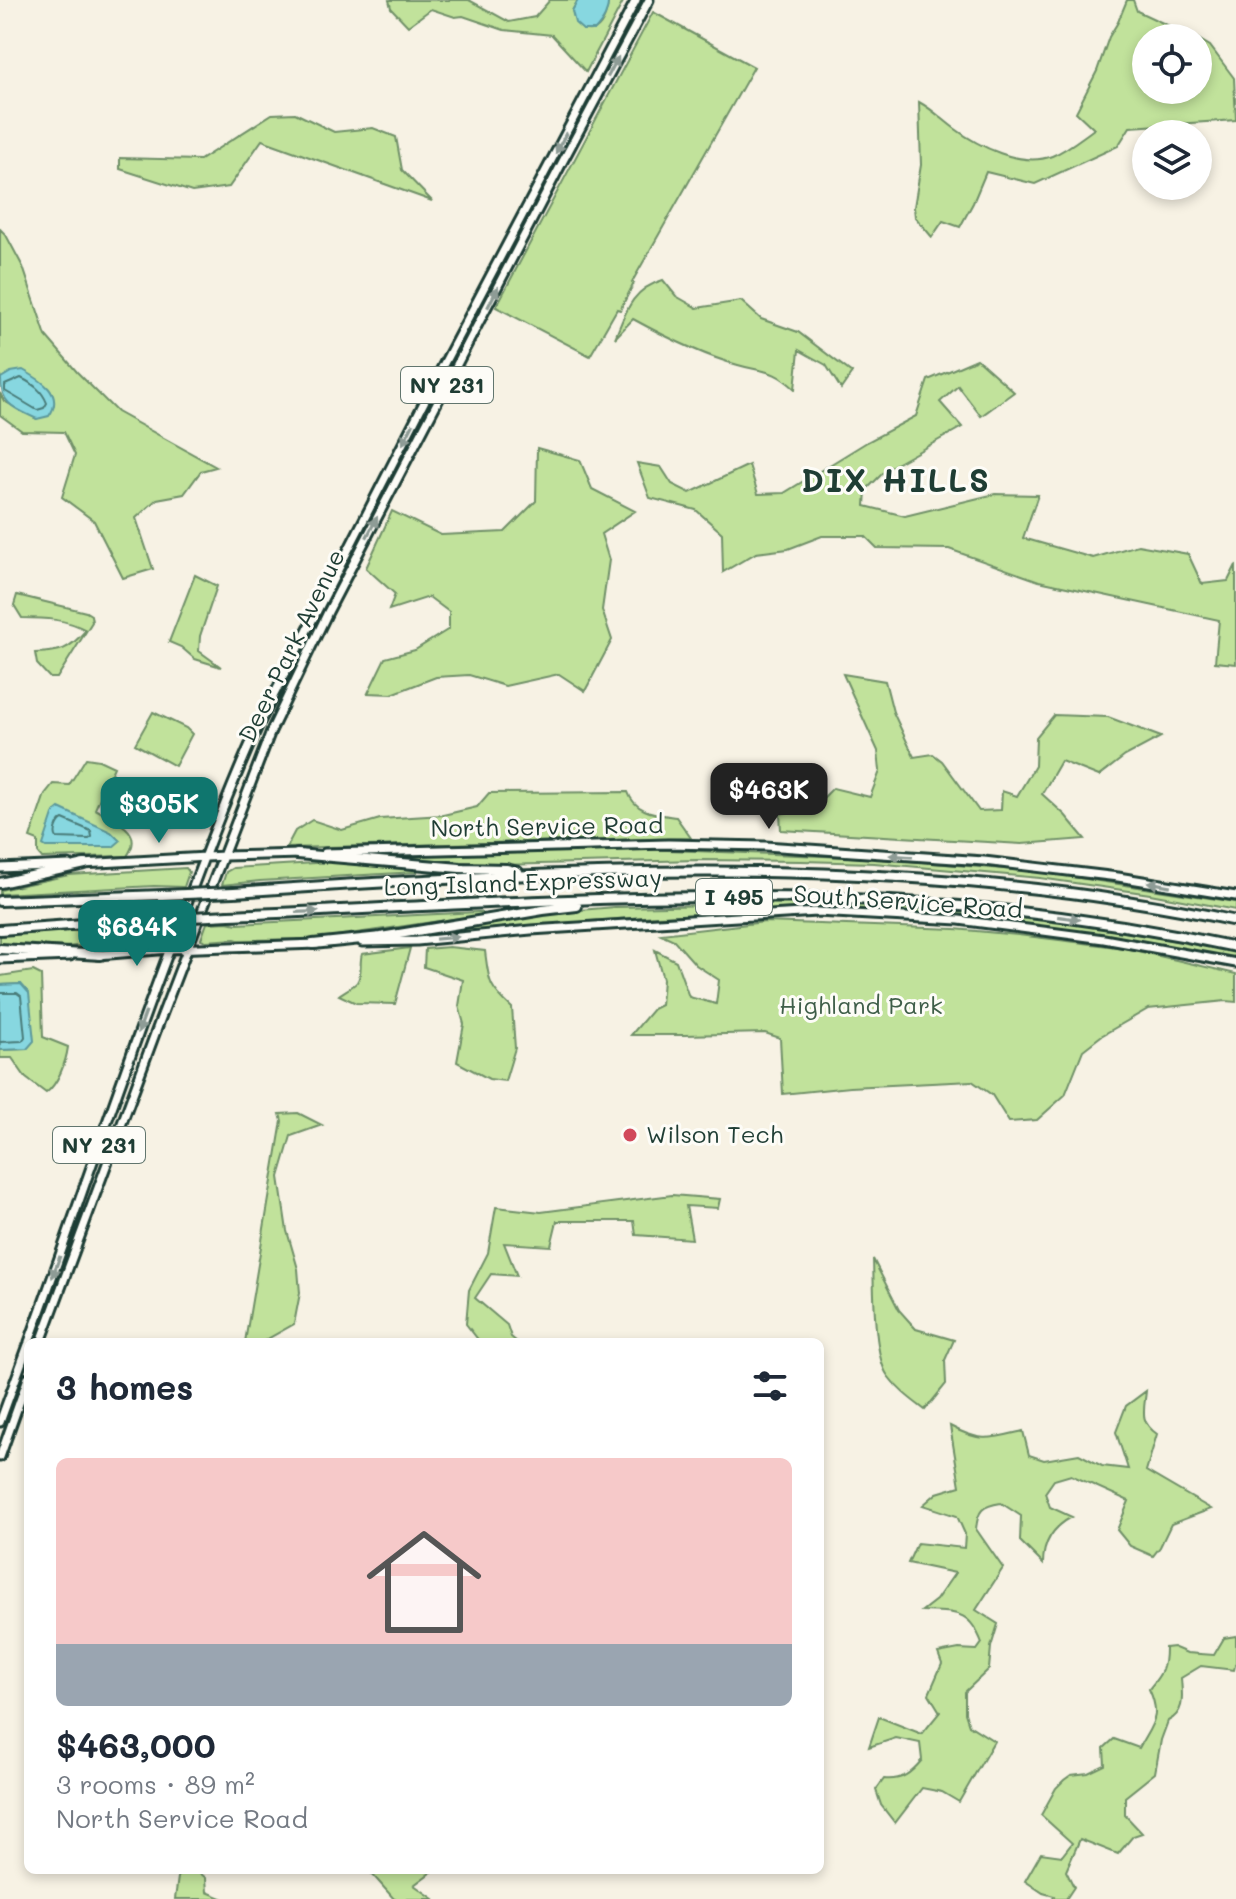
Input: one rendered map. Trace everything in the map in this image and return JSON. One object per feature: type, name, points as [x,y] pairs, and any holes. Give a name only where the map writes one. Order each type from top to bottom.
[{"type":"highway","points":[[297,854],[506,869],[530,874]]},
{"type":"highway","points":[[0,883],[85,864]]},
{"type":"highway","name":"Long Island Expressway","points":[[0,901],[234,892],[530,874],[751,871],[914,878],[1066,892],[1139,902],[1236,921]]},
{"type":"highway","points":[[313,944],[381,937],[543,910],[674,897]]},
{"type":"highway","name":"Long Island Expressway","points":[[0,930],[229,915],[674,897],[751,897],[988,909],[1135,928],[1236,947]]},
{"type":"highway","points":[[0,949],[101,955]]},
{"type":"main road","name":"Deer Park Avenue","points":[[30,1338],[144,1016],[239,768],[444,363],[636,0]]},
{"type":"main road","name":"Deer Park Avenue","points":[[42,1338],[271,731],[328,612],[649,0]]},
{"type":"main road","name":"North Service Road","points":[[0,868],[224,856],[668,844],[765,846],[984,861],[1118,877],[1236,896]]},
{"type":"main road","name":"South Service Road","points":[[0,959],[189,948],[417,941],[531,930],[817,912],[959,920],[1104,939],[1236,963]]},
{"type":"main road","name":"Deer Park Avenue","points":[[0,1422],[24,1355]]},
{"type":"main road","points":[[0,1457],[23,1391],[13,1387]]},
{"type":"green space","points":[[389,0],[469,0],[509,22],[535,17],[550,0],[578,0],[572,11],[583,30],[590,30],[601,24],[608,0],[624,0],[586,72],[552,35],[504,30],[431,9],[408,26],[391,8]]},
{"type":"green space","points":[[1127,0],[1133,0],[1137,11],[1165,24],[1132,24],[1132,104],[1212,104],[1212,49],[1234,78],[1236,120],[1132,120],[1132,127],[1118,146],[1035,184],[986,172],[960,227],[943,221],[932,237],[915,217],[914,207],[921,165],[919,102],[987,148],[1027,159],[1052,156],[1094,129],[1076,112]]},
{"type":"green space","points":[[653,12],[754,67],[632,282],[620,310],[617,309],[590,356],[496,307]]},
{"type":"green space","points":[[295,113],[334,132],[373,128],[396,137],[402,170],[432,201],[262,140],[229,187],[192,192],[120,169],[120,158],[200,160],[272,114]]},
{"type":"green space","points":[[0,229],[23,267],[46,336],[77,372],[117,412],[216,467],[201,471],[184,494],[157,499],[136,518],[153,569],[123,578],[94,521],[62,497],[75,455],[64,432],[22,431],[0,415],[0,393],[4,401],[37,419],[1,378],[0,381]]},
{"type":"green space","points":[[663,280],[676,296],[697,308],[741,301],[761,319],[798,332],[852,373],[841,389],[826,365],[799,350],[795,389],[774,374],[712,356],[633,319],[615,338],[637,295]]},
{"type":"green space","points":[[977,359],[1014,392],[981,416],[958,386],[940,402],[962,427],[887,469],[866,490],[865,506],[905,516],[995,494],[1038,495],[1023,538],[1093,558],[1138,545],[1188,554],[1202,584],[1228,581],[1236,565],[1236,664],[1215,662],[1219,620],[1039,581],[949,549],[877,548],[865,536],[822,536],[788,549],[756,553],[723,572],[722,533],[696,510],[650,498],[637,463],[661,467],[672,484],[690,493],[749,465],[758,494],[784,493],[916,416],[928,380]]},
{"type":"green space","points":[[537,448],[580,460],[592,489],[635,511],[601,534],[609,560],[602,610],[612,640],[585,691],[559,674],[505,686],[469,675],[436,677],[392,694],[368,693],[385,658],[415,650],[449,629],[449,612],[429,597],[389,610],[395,594],[366,568],[392,511],[441,535],[505,532],[536,501]]},
{"type":"green space","points":[[195,575],[217,586],[200,636],[199,651],[221,667],[195,659],[169,642]]},
{"type":"green space","points":[[17,595],[91,615],[92,622],[57,678],[50,678],[37,664],[35,653],[64,649],[86,630],[56,620],[22,618],[14,605]]},
{"type":"green space","points":[[843,674],[885,681],[893,712],[914,757],[933,754],[942,761],[979,811],[1001,810],[1002,791],[1017,796],[1035,766],[1036,737],[1054,715],[1108,717],[1161,737],[1125,756],[1099,776],[1061,761],[1042,794],[1085,839],[1022,844],[781,830],[780,814],[816,805],[833,788],[870,797],[880,771],[878,751]]},
{"type":"green space","points":[[153,712],[192,734],[175,766],[135,744]]},
{"type":"green space","points":[[86,758],[114,767],[95,809],[125,827],[133,839],[132,847],[127,856],[42,858],[38,853],[38,841],[30,838],[45,794],[53,784],[69,785]]},
{"type":"green space","points":[[628,792],[641,808],[676,817],[691,838],[286,848],[295,831],[312,820],[342,830],[380,819],[443,815],[477,807],[489,793]]},
{"type":"green space","points":[[615,848],[874,858],[1040,872],[1236,902],[1236,910],[1040,878],[874,863],[698,860],[500,865],[408,858],[408,855]]},
{"type":"green space","points":[[332,862],[413,868],[417,872],[222,885],[226,872],[233,868]]},
{"type":"green space","points":[[186,868],[189,872],[184,887],[0,894],[0,890],[69,875]]},
{"type":"green space","points":[[824,903],[957,910],[1031,918],[1236,952],[1236,959],[1111,935],[928,914],[858,910],[656,916],[448,933],[447,930],[545,913],[615,907]]},
{"type":"green space","points":[[481,912],[481,915],[315,939],[201,939],[207,923]]},
{"type":"green space","name":"Highland Park","points":[[765,922],[955,929],[1125,948],[1236,974],[1236,1002],[1148,1009],[1083,1050],[1065,1095],[1037,1120],[1009,1122],[992,1095],[972,1081],[783,1094],[780,1038],[765,1033],[631,1035],[653,1009],[661,1005],[663,979],[655,950],[676,961],[689,997],[716,1004],[719,980],[696,965],[674,940],[661,934]]},
{"type":"green space","points":[[171,925],[161,942],[64,947],[0,945],[0,935]]},
{"type":"green space","points":[[449,947],[485,951],[491,983],[512,1008],[515,1048],[505,1081],[489,1079],[457,1062],[464,1024],[459,1006],[463,980],[424,967],[425,949]]},
{"type":"green space","points":[[410,948],[395,1004],[356,1003],[339,995],[359,979],[362,954]]},
{"type":"green space","points":[[33,971],[41,975],[43,1037],[68,1047],[61,1072],[46,1093],[26,1078],[12,1058],[0,1058],[0,1050],[27,1049],[21,984],[0,985],[0,976]]},
{"type":"green space","points":[[298,1113],[322,1125],[291,1136],[279,1177],[300,1293],[294,1324],[269,1338],[246,1338],[282,1121],[280,1114]]},
{"type":"green space","points":[[672,1195],[720,1199],[718,1208],[686,1206],[692,1239],[636,1235],[634,1221],[557,1221],[551,1246],[504,1243],[517,1276],[491,1274],[475,1298],[507,1325],[512,1338],[477,1338],[466,1324],[469,1290],[488,1253],[496,1207],[541,1212]]},
{"type":"green space","points":[[873,1259],[899,1310],[916,1329],[954,1340],[945,1360],[946,1384],[925,1410],[896,1386],[883,1366],[875,1320]]},
{"type":"green space","points":[[1146,1391],[1145,1420],[1157,1434],[1146,1471],[1211,1509],[1171,1524],[1153,1556],[1130,1546],[1117,1530],[1129,1501],[1071,1475],[1054,1480],[1045,1493],[1050,1507],[1072,1517],[1059,1525],[1050,1536],[1043,1564],[1020,1541],[1021,1516],[1001,1503],[982,1510],[976,1529],[1003,1568],[976,1610],[998,1624],[989,1669],[965,1692],[965,1713],[969,1725],[994,1741],[959,1802],[942,1792],[922,1788],[895,1823],[881,1805],[876,1790],[884,1779],[901,1777],[918,1765],[922,1760],[920,1743],[896,1738],[869,1747],[879,1717],[922,1734],[940,1712],[929,1694],[942,1664],[938,1653],[977,1650],[982,1643],[966,1618],[952,1613],[922,1611],[936,1600],[955,1573],[908,1563],[917,1543],[964,1548],[965,1534],[957,1516],[923,1505],[937,1493],[960,1486],[950,1426],[986,1438],[1023,1431],[1029,1455],[1044,1460],[1079,1454],[1102,1466],[1128,1469],[1116,1432],[1126,1406]]},
{"type":"green space","points":[[1236,1636],[1234,1670],[1201,1666],[1181,1678],[1180,1708],[1168,1721],[1155,1773],[1125,1797],[1125,1815],[1142,1833],[1133,1836],[1118,1854],[1080,1839],[1066,1871],[1074,1887],[1066,1899],[1053,1899],[1054,1896],[1025,1881],[1041,1853],[1062,1856],[1072,1843],[1041,1815],[1056,1788],[1071,1775],[1088,1773],[1105,1765],[1104,1748],[1114,1739],[1139,1748],[1154,1720],[1155,1707],[1149,1689],[1162,1670],[1165,1648],[1214,1655],[1224,1638]]},
{"type":"green space","points":[[178,1874],[201,1874],[206,1878],[207,1892],[224,1899],[175,1899]]},
{"type":"green space","points":[[372,1874],[429,1874],[414,1885],[434,1899],[394,1899]]},
{"type":"water","points":[[578,0],[608,0],[605,16],[595,30],[583,30],[575,23],[572,11]]},
{"type":"water","points":[[23,370],[53,394],[53,408],[49,416],[37,419],[16,409],[6,400],[1,378]]},
{"type":"water","points":[[59,808],[111,832],[120,841],[113,847],[46,847],[43,845],[54,812]]},
{"type":"water","points":[[21,984],[29,993],[34,1041],[27,1049],[0,1050],[0,985]]},
{"type":"place","name":"Wilson Tech","points":[[630,1135]]},
{"type":"district","name":"DIX HILLS","points":[[896,481]]}]
